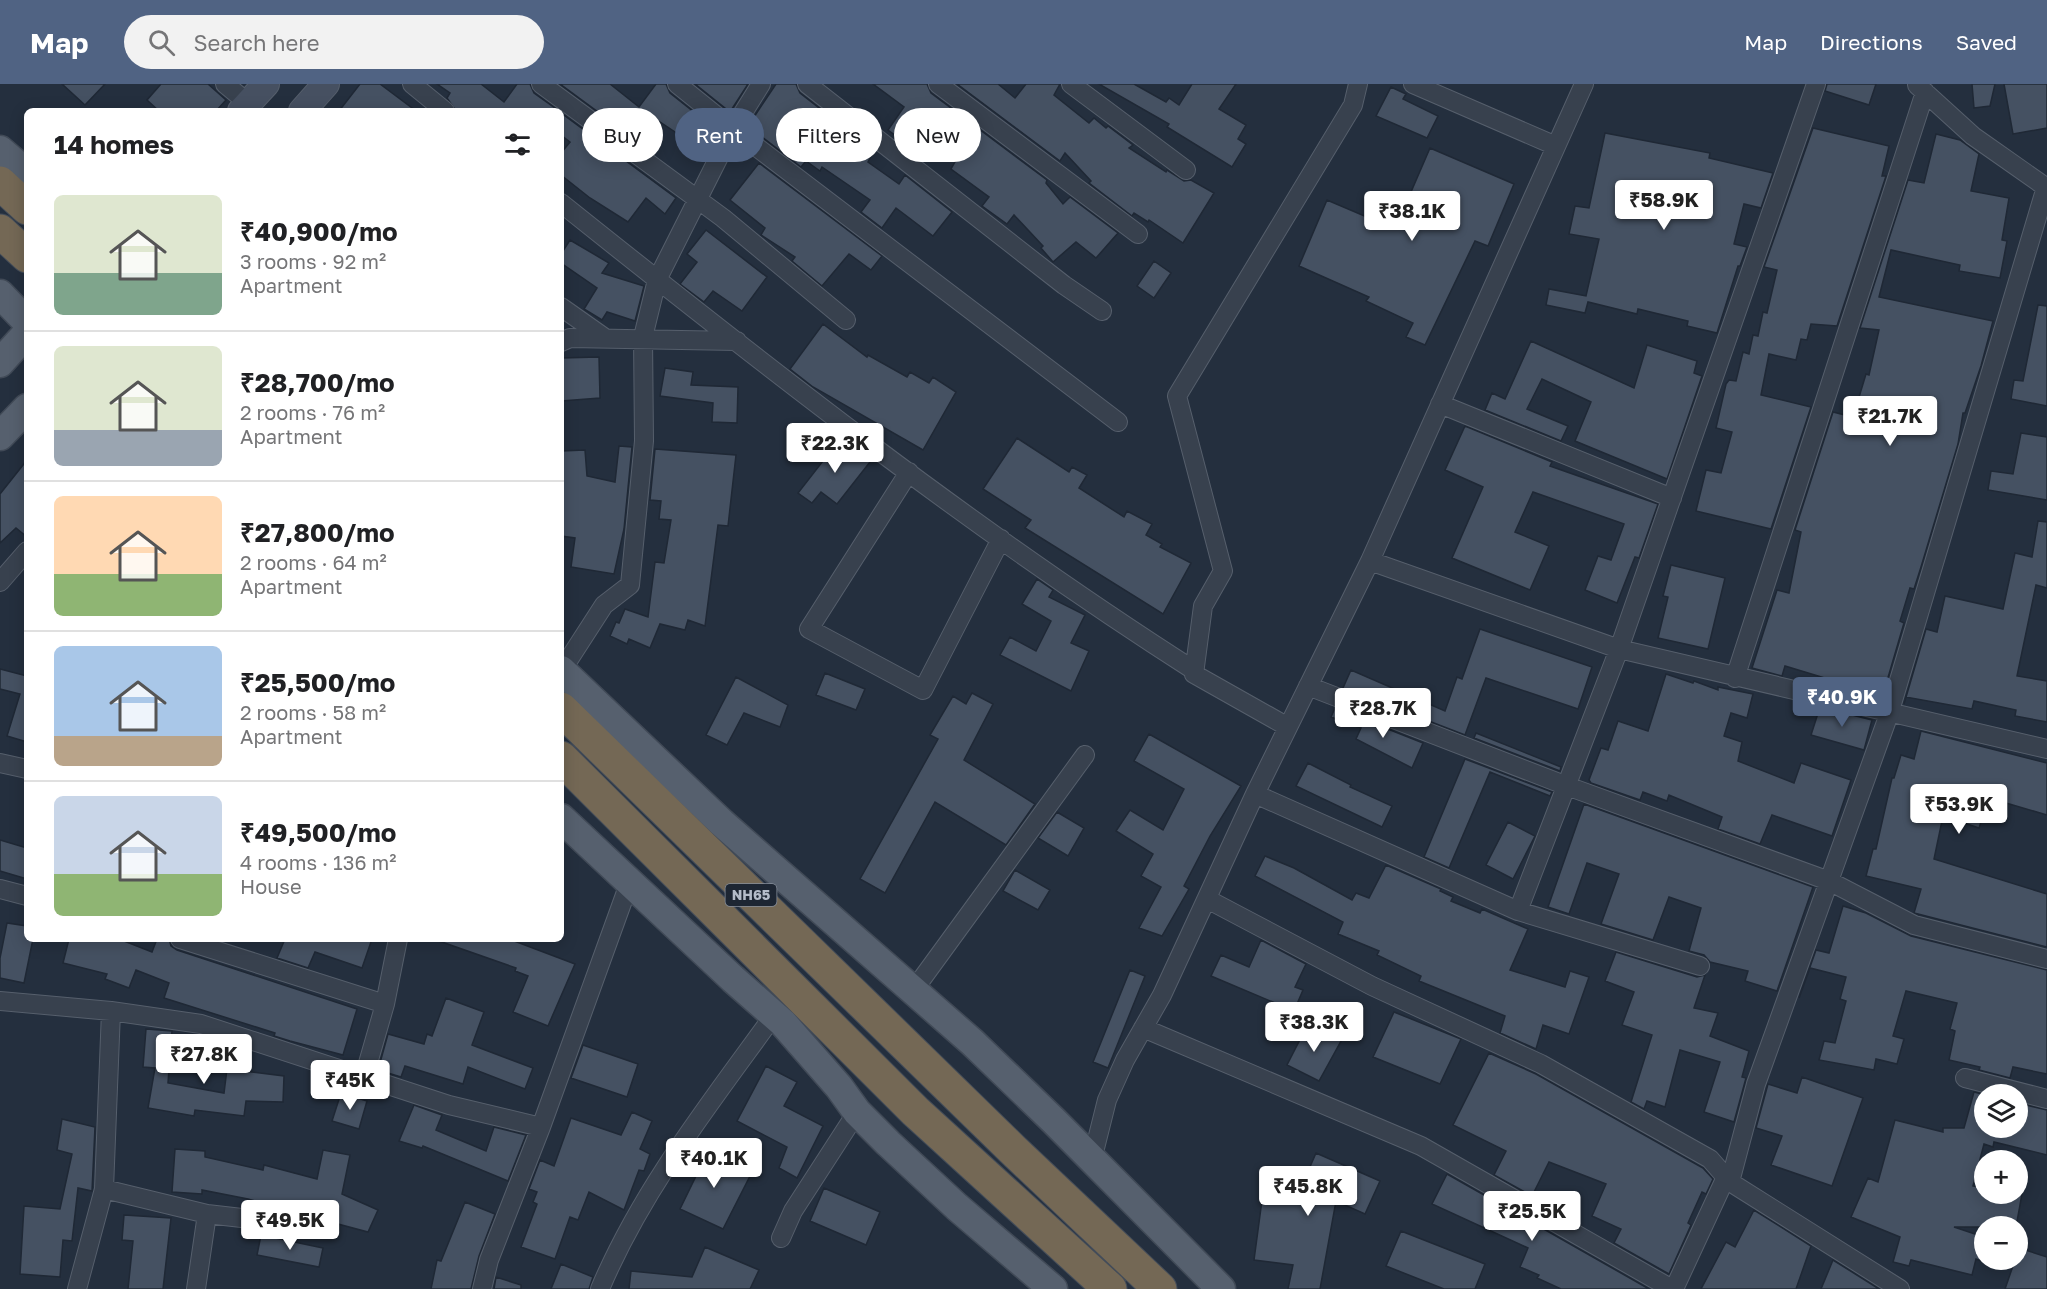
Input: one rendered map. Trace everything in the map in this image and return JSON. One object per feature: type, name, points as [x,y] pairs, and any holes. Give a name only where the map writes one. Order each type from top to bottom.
[{"type":"highway","points":[[0,183],[24,205]]},
{"type":"highway","points":[[0,231],[24,253]]},
{"type":"highway","name":"NH65","points":[[564,712],[1012,1149],[1160,1289]]},
{"type":"highway","name":"NH65","points":[[564,761],[915,1111],[1110,1289]]},
{"type":"main road","points":[[244,107],[266,84]]},
{"type":"main road","points":[[305,108],[326,84]]},
{"type":"main road","points":[[0,150],[24,170]]},
{"type":"main road","points":[[0,294],[24,319]]},
{"type":"main road","points":[[0,363],[24,336]]},
{"type":"main road","points":[[0,436],[24,411]]},
{"type":"main road","points":[[564,673],[722,822],[972,1042],[1221,1289]]},
{"type":"main road","points":[[564,821],[774,1015],[839,1087],[857,1112],[888,1143],[957,1207],[1053,1289]]},
{"type":"street","points":[[225,84],[244,107]]},
{"type":"street","points":[[412,84],[442,108]]},
{"type":"street","points":[[541,84],[696,198],[846,320]]},
{"type":"street","points":[[677,84],[707,108]]},
{"type":"street","points":[[746,108],[761,84]]},
{"type":"street","points":[[807,84],[1064,285],[1102,311]]},
{"type":"street","points":[[938,84],[1138,234]]},
{"type":"street","points":[[1071,84],[1186,170]]},
{"type":"street","points":[[1288,727],[1194,674],[1203,606],[1223,571],[1177,396],[1353,105],[1358,84]]},
{"type":"street","points":[[1413,84],[1556,146]]},
{"type":"street","points":[[1092,1160],[1107,1100],[1162,995],[1255,794],[1370,561],[1584,84]]},
{"type":"street","points":[[1518,911],[1619,649],[1816,84]]},
{"type":"street","points":[[1143,1028],[1421,1146],[1673,1289],[1728,1179],[1756,1084],[1889,714],[2046,188],[1972,136],[1920,88],[1735,678]]},
{"type":"street","points":[[764,153],[1118,422]]},
{"type":"street","points":[[564,665],[604,605],[630,585],[644,441],[643,337],[657,280],[715,162]]},
{"type":"street","points":[[564,205],[657,280],[909,472],[1137,634],[1195,671]]},
{"type":"street","points":[[564,309],[605,338]]},
{"type":"street","points":[[564,341],[570,338],[643,337],[737,341]]},
{"type":"street","points":[[1440,404],[1672,498]]},
{"type":"street","points":[[909,472],[809,630],[923,690],[1001,539]]},
{"type":"street","points":[[0,582],[24,554]]},
{"type":"street","points":[[1370,561],[1619,649],[1889,714],[2047,748]]},
{"type":"street","points":[[1308,686],[1567,786],[1829,881],[1914,925],[2047,959]]},
{"type":"street","points":[[913,991],[1085,755]]},
{"type":"street","points":[[0,763],[24,768]]},
{"type":"street","points":[[1255,794],[1518,911],[1700,966]]},
{"type":"street","points":[[482,1289],[489,1260],[541,1127],[630,881]]},
{"type":"street","points":[[0,889],[24,895]]},
{"type":"street","points":[[1208,899],[1372,986],[1541,1064],[1710,1159],[1728,1179],[1900,1289]]},
{"type":"street","points":[[189,942],[385,1004]]},
{"type":"street","points":[[364,1077],[385,1004],[397,942]]},
{"type":"street","points":[[0,1001],[111,1011],[201,1024],[449,1105],[541,1127]]},
{"type":"street","points":[[77,1289],[104,1189],[111,1011]]},
{"type":"street","points":[[600,1289],[615,1255],[681,1143],[774,1015]]},
{"type":"street","points":[[1965,1078],[2047,1099]]},
{"type":"street","points":[[781,1238],[793,1211],[857,1112]]},
{"type":"street","points":[[104,1189],[207,1214],[328,1228]]},
{"type":"street","points":[[196,1289],[207,1214]]},
{"type":"building","points":[[62,84],[105,84],[85,105]]},
{"type":"building","points":[[161,84],[208,84],[226,100],[219,108],[156,108],[147,100]]},
{"type":"building","points":[[360,84],[380,84],[412,108],[341,108]]},
{"type":"building","points":[[437,84],[481,84],[504,102],[517,84],[530,84],[534,93],[555,108],[454,108],[447,98],[450,93]]},
{"type":"building","points":[[560,84],[610,84],[639,107],[656,84],[666,84],[670,93],[689,108],[675,108],[675,132],[663,124],[663,108],[593,108]]},
{"type":"building","points":[[695,84],[748,84],[733,108],[725,108]]},
{"type":"building","points":[[776,84],[796,84],[800,93],[819,108],[776,108],[776,148],[764,138],[764,108],[760,108]]},
{"type":"building","points":[[873,84],[927,84],[931,93],[951,108],[903,108]]},
{"type":"building","points":[[957,84],[998,84],[1015,98],[1026,84],[1060,84],[1054,95],[1089,123],[1094,118],[1133,145],[1129,148],[1166,172],[1167,170],[1184,181],[1191,180],[1214,193],[1183,243],[1149,220],[1148,222],[1134,213],[1132,216],[1089,183],[1091,181],[1065,153],[1060,161]]},
{"type":"building","points":[[1099,84],[1134,84],[1166,102],[1169,98],[1179,105],[1192,84],[1236,84],[1219,109],[1246,125],[1238,139],[1246,144],[1232,167],[1167,127],[1169,124]]},
{"type":"building","points":[[1827,84],[1876,84],[1869,105],[1825,91]]},
{"type":"building","points":[[1972,84],[1995,84],[1990,106],[1974,108]]},
{"type":"building","points":[[2004,84],[2047,84],[2047,128],[2013,134]]},
{"type":"building","points":[[1391,87],[1406,94],[1403,99],[1438,116],[1427,138],[1376,116]]},
{"type":"building","points":[[564,115],[582,129],[582,162],[627,162],[676,198],[665,214],[646,198],[628,222],[590,198],[564,177],[564,149],[570,142],[564,137]]},
{"type":"building","points":[[894,121],[894,134],[888,130]]},
{"type":"building","points":[[1813,128],[1889,146],[1882,176],[1886,176],[1837,326],[1811,324],[1807,340],[1801,339],[1796,360],[1769,354],[1761,395],[1811,407],[1771,529],[1696,511],[1706,470],[1721,473],[1732,432],[1716,428],[1726,384],[1729,380],[1736,381],[1743,352],[1749,354],[1753,335],[1758,336],[1763,312],[1767,313],[1777,270],[1764,267]]},
{"type":"building","points":[[981,130],[1047,180],[1046,183],[1063,204],[1070,197],[1118,233],[1096,258],[1076,242],[1053,262],[1041,248],[1043,246],[1014,215],[1007,224],[982,206],[989,197],[951,169],[955,162],[981,162]]},
{"type":"building","points":[[1605,133],[1710,153],[1709,158],[1773,173],[1761,208],[1744,204],[1734,244],[1747,247],[1740,266],[1738,266],[1717,333],[1687,326],[1688,321],[1638,309],[1637,314],[1588,302],[1585,313],[1546,305],[1549,289],[1586,296],[1599,239],[1569,234],[1575,206],[1589,208]]},
{"type":"building","points":[[1936,134],[1960,140],[1979,154],[1971,191],[2009,198],[2002,240],[2007,241],[2000,278],[1959,271],[1960,265],[1891,250],[1879,297],[1993,321],[1981,366],[1965,413],[1963,413],[1958,444],[1921,567],[1914,589],[1910,588],[1900,621],[1904,623],[1882,698],[1878,698],[1826,686],[1828,679],[1785,666],[1782,676],[1752,668],[1777,590],[1789,593],[1801,532],[1795,530],[1833,412],[1853,417],[1866,374],[1869,375],[1879,330],[1860,328],[1908,180],[1924,183]]},
{"type":"building","points":[[1430,148],[1514,184],[1488,246],[1475,241],[1425,345],[1406,337],[1413,323],[1366,301],[1369,297],[1299,266],[1327,200],[1395,229]]},
{"type":"building","points":[[795,162],[805,162],[801,167]]},
{"type":"building","points":[[807,162],[868,162],[899,184],[905,175],[952,212],[933,236],[896,208],[882,228],[861,212],[870,200],[822,167],[820,171]]},
{"type":"building","points":[[759,163],[882,256],[871,270],[849,254],[822,286],[792,261],[795,257],[761,235],[765,228],[730,200]]},
{"type":"building","points":[[706,230],[767,277],[742,311],[713,291],[704,302],[680,284],[697,262],[687,254]]},
{"type":"building","points":[[570,240],[609,263],[602,273],[644,286],[635,321],[607,312],[602,320],[584,309],[597,288],[564,265],[564,249]]},
{"type":"building","points":[[1154,261],[1171,273],[1154,298],[1137,286]]},
{"type":"building","points":[[2038,305],[2047,306],[2047,406],[2011,399],[2014,380],[2023,381]]},
{"type":"building","points":[[823,324],[867,357],[868,355],[907,377],[910,372],[929,383],[933,377],[956,392],[923,450],[813,387],[790,369]]},
{"type":"building","points":[[1531,341],[1634,388],[1647,345],[1697,361],[1694,373],[1702,376],[1667,479],[1575,441],[1591,402],[1542,379],[1527,409],[1568,426],[1561,441],[1485,410],[1492,393],[1505,399]]},
{"type":"building","points":[[599,357],[600,398],[564,401],[564,358]]},
{"type":"building","points":[[665,368],[693,372],[691,385],[738,387],[737,423],[712,422],[713,403],[660,396]]},
{"type":"building","points":[[1465,426],[1552,462],[1550,466],[1658,504],[1639,558],[1635,557],[1617,603],[1585,590],[1598,556],[1611,560],[1624,524],[1533,492],[1515,532],[1549,546],[1530,590],[1452,558],[1483,487],[1445,470]]},
{"type":"building","points":[[2021,433],[2047,437],[2047,500],[1988,490],[1991,471],[2013,474]]},
{"type":"building","points":[[1017,438],[1069,472],[1072,467],[1087,475],[1079,488],[1124,517],[1127,511],[1152,524],[1146,535],[1162,544],[1160,547],[1191,563],[1163,614],[1025,528],[1031,520],[983,489]]},
{"type":"building","points":[[840,439],[870,462],[837,504],[821,492],[812,503],[798,493]]},
{"type":"building","points":[[619,446],[632,447],[624,529],[614,574],[571,567],[575,538],[564,536],[564,451],[585,450],[587,476],[615,482]]},
{"type":"building","points":[[655,449],[736,455],[728,526],[718,525],[705,626],[688,620],[685,630],[660,624],[650,648],[629,639],[627,644],[610,636],[625,609],[648,617],[655,562],[664,563],[671,520],[659,519],[661,501],[650,500]]},
{"type":"building","points":[[24,464],[24,535],[16,528],[0,543],[0,494]]},
{"type":"building","points":[[2038,521],[2047,522],[2047,588],[2036,585],[2017,676],[2047,681],[2047,722],[2015,716],[2016,710],[1974,701],[1972,709],[1906,697],[1926,629],[1937,632],[1945,596],[2003,609],[2015,553],[2032,557]]},
{"type":"building","points":[[1671,565],[1725,578],[1708,649],[1658,638],[1668,597],[1663,596]]},
{"type":"building","points":[[1037,579],[1053,590],[1049,597],[1085,615],[1071,643],[1089,651],[1071,691],[1000,655],[1010,637],[1036,651],[1051,621],[1022,604]]},
{"type":"building","points":[[1480,629],[1592,667],[1578,709],[1486,678],[1465,735],[1343,688],[1351,670],[1445,711],[1457,677],[1462,679]]},
{"type":"building","points":[[0,669],[24,675],[24,741],[7,736],[20,694],[0,689]]},
{"type":"building","points":[[825,673],[865,689],[856,710],[816,695]]},
{"type":"building","points":[[1666,674],[1718,690],[1718,687],[1753,694],[1747,718],[1731,713],[1724,736],[1742,742],[1738,761],[1794,783],[1801,763],[1851,780],[1832,836],[1772,815],[1760,844],[1718,829],[1722,817],[1669,795],[1667,801],[1643,792],[1640,800],[1591,783],[1589,780],[1601,748],[1608,750],[1618,721],[1648,731]]},
{"type":"building","points":[[736,677],[788,705],[780,727],[744,713],[727,745],[706,735]]},
{"type":"building","points":[[972,693],[993,704],[964,760],[1035,804],[1006,845],[935,802],[885,893],[860,879],[938,739],[930,735],[953,696],[966,704]]},
{"type":"building","points":[[1820,707],[1872,720],[1864,750],[1811,735]]},
{"type":"building","points":[[1335,708],[1423,743],[1412,768],[1356,739],[1361,728],[1331,717]]},
{"type":"building","points":[[1921,731],[2047,763],[2047,815],[1989,798],[1979,828],[1943,816],[1934,859],[2047,894],[2047,947],[1914,913],[1921,889],[1866,876],[1873,849],[1876,849],[1892,778],[1894,778],[1901,755],[1914,759]]},
{"type":"building","points":[[1476,733],[1561,767],[1560,771],[1474,738]]},
{"type":"building","points":[[1149,734],[1241,786],[1210,836],[1184,886],[1189,889],[1162,936],[1139,928],[1161,887],[1141,876],[1153,854],[1116,831],[1130,810],[1163,830],[1184,789],[1134,761]]},
{"type":"building","points":[[1465,759],[1552,792],[1550,796],[1490,772],[1449,868],[1424,857]]},
{"type":"building","points":[[1308,763],[1351,785],[1350,787],[1392,806],[1382,827],[1296,786]]},
{"type":"building","points":[[1584,804],[1813,887],[1777,991],[1745,981],[1748,971],[1710,962],[1704,955],[1689,951],[1701,908],[1669,897],[1653,940],[1601,924],[1619,874],[1587,863],[1569,914],[1548,907]]},
{"type":"building","points":[[1057,812],[1084,828],[1068,856],[1038,838]]},
{"type":"building","points":[[1508,822],[1535,836],[1513,879],[1486,865]]},
{"type":"building","points":[[0,840],[24,847],[24,878],[0,871]]},
{"type":"building","points":[[1265,856],[1294,868],[1352,900],[1356,893],[1369,898],[1386,865],[1441,889],[1440,891],[1453,897],[1451,901],[1480,913],[1482,909],[1528,929],[1510,970],[1565,987],[1570,971],[1589,977],[1569,1034],[1543,1025],[1536,1049],[1500,1033],[1505,1016],[1419,981],[1421,976],[1377,955],[1379,951],[1338,934],[1343,922],[1255,876]]},
{"type":"building","points":[[1015,870],[1050,890],[1038,910],[1003,891]]},
{"type":"building","points":[[1843,906],[1866,913],[1911,936],[2047,970],[2047,1074],[2013,1067],[2010,1078],[1979,1070],[1980,1067],[1949,1060],[1955,1031],[1950,1029],[1957,1003],[1906,991],[1893,1036],[1904,1039],[1897,1064],[1876,1059],[1874,1070],[1819,1060],[1824,1041],[1835,1043],[1846,1001],[1840,999],[1846,977],[1810,968],[1799,998],[1816,950],[1829,953]]},
{"type":"building","points":[[7,923],[24,926],[24,942],[32,942],[24,983],[0,978],[0,958]]},
{"type":"building","points":[[1261,940],[1306,964],[1295,987],[1303,990],[1294,1011],[1211,976],[1221,955],[1249,967]]},
{"type":"building","points":[[68,942],[127,942],[152,952],[156,942],[170,942],[171,946],[177,950],[357,1009],[343,1055],[274,1036],[275,1033],[164,998],[169,983],[136,970],[129,988],[105,979],[107,974],[63,963]]},
{"type":"building","points":[[284,942],[371,942],[362,968],[315,952],[308,968],[277,958]]},
{"type":"building","points":[[442,942],[517,942],[575,964],[548,1026],[513,1012],[528,976],[515,971],[516,968]]},
{"type":"building","points":[[1616,952],[1697,977],[1705,975],[1694,1008],[1718,1013],[1710,1036],[1749,1051],[1742,1077],[1746,1078],[1734,1122],[1704,1112],[1720,1062],[1680,1050],[1665,1107],[1647,1101],[1644,1109],[1631,1102],[1652,1035],[1622,1025],[1634,992],[1605,981]]},
{"type":"building","points":[[1130,970],[1145,976],[1108,1068],[1093,1062]]},
{"type":"building","points":[[446,998],[484,1012],[472,1045],[533,1068],[525,1089],[468,1067],[463,1084],[405,1066],[401,1077],[378,1070],[388,1034],[424,1044],[427,1034],[432,1036]]},
{"type":"building","points":[[1394,1012],[1461,1039],[1440,1084],[1373,1057]]},
{"type":"building","points":[[1308,1024],[1341,1041],[1319,1081],[1287,1065]]},
{"type":"building","points":[[146,1029],[172,1031],[168,1083],[224,1093],[227,1069],[284,1076],[283,1102],[246,1101],[244,1116],[195,1110],[194,1116],[148,1108],[155,1068],[143,1067]]},
{"type":"building","points":[[583,1045],[638,1064],[627,1097],[571,1078]]},
{"type":"building","points":[[1489,1053],[1536,1074],[1703,1168],[1713,1179],[1706,1194],[1702,1192],[1688,1223],[1691,1225],[1669,1274],[1614,1243],[1621,1229],[1592,1216],[1606,1184],[1549,1162],[1532,1196],[1494,1175],[1506,1151],[1453,1125]]},
{"type":"building","points":[[766,1066],[797,1082],[784,1106],[823,1126],[797,1178],[779,1168],[787,1147],[737,1121]]},
{"type":"building","points":[[1802,1077],[1863,1098],[1832,1186],[1771,1165],[1782,1136],[1756,1128],[1768,1084],[1797,1093]]},
{"type":"building","points":[[1974,1092],[1974,1138],[2028,1138],[2028,1105],[2047,1110],[2047,1155],[1994,1142],[1993,1147],[1984,1144],[1982,1150],[1974,1150],[1974,1204],[2020,1204],[2018,1216],[1974,1216],[1974,1227],[1954,1227],[1974,1234],[1972,1275],[1911,1260],[1909,1266],[1893,1262],[1900,1237],[1851,1217],[1868,1178],[1878,1182],[1895,1120],[1943,1132],[1943,1128],[1964,1128]]},
{"type":"building","points":[[341,1093],[367,1101],[359,1129],[332,1121]]},
{"type":"building","points":[[414,1105],[442,1115],[436,1130],[486,1151],[494,1127],[526,1135],[508,1181],[423,1146],[422,1148],[399,1141]]},
{"type":"building","points":[[632,1112],[652,1121],[640,1149],[650,1154],[644,1171],[639,1170],[624,1210],[589,1192],[578,1220],[570,1217],[555,1259],[521,1247],[537,1204],[533,1202],[537,1192],[529,1189],[540,1160],[554,1166],[571,1118],[621,1135]]},
{"type":"building","points":[[62,1119],[95,1127],[92,1191],[78,1188],[72,1241],[63,1240],[60,1277],[20,1274],[24,1206],[60,1209],[72,1154],[57,1150]]},
{"type":"building","points":[[701,1148],[751,1174],[723,1229],[680,1209],[696,1176],[688,1172]]},
{"type":"building","points":[[175,1149],[205,1151],[205,1157],[263,1170],[264,1165],[317,1179],[323,1150],[350,1155],[342,1194],[378,1210],[368,1232],[338,1224],[330,1217],[301,1214],[248,1199],[202,1190],[202,1194],[172,1192]]},
{"type":"building","points":[[1316,1153],[1380,1181],[1365,1214],[1336,1201],[1320,1289],[1288,1289],[1293,1265],[1254,1260],[1265,1178],[1303,1183]]},
{"type":"building","points":[[1447,1174],[1649,1289],[1561,1289],[1537,1278],[1539,1275],[1520,1267],[1528,1248],[1432,1204]]},
{"type":"building","points":[[824,1188],[880,1212],[866,1245],[810,1221]]},
{"type":"building","points":[[465,1202],[495,1214],[479,1256],[471,1289],[431,1289],[437,1260],[441,1261]]},
{"type":"building","points":[[1754,1210],[1811,1246],[1796,1289],[1701,1289],[1726,1242],[1735,1247]]},
{"type":"building","points":[[124,1215],[171,1218],[163,1289],[128,1289],[133,1241],[122,1240]]},
{"type":"building","points":[[1401,1231],[1485,1264],[1475,1289],[1444,1289],[1386,1266]]},
{"type":"building","points":[[261,1235],[323,1248],[319,1267],[257,1255]]},
{"type":"building","points":[[705,1247],[759,1270],[750,1289],[629,1289],[631,1271],[692,1277]]},
{"type":"building","points":[[2028,1251],[2047,1257],[2047,1289],[2005,1289],[2012,1270],[2028,1270]]},
{"type":"building","points":[[1833,1260],[1879,1289],[1821,1289]]},
{"type":"building","points":[[561,1264],[593,1277],[589,1289],[551,1289]]},
{"type":"building","points":[[496,1277],[521,1285],[521,1289],[494,1289]]}]
